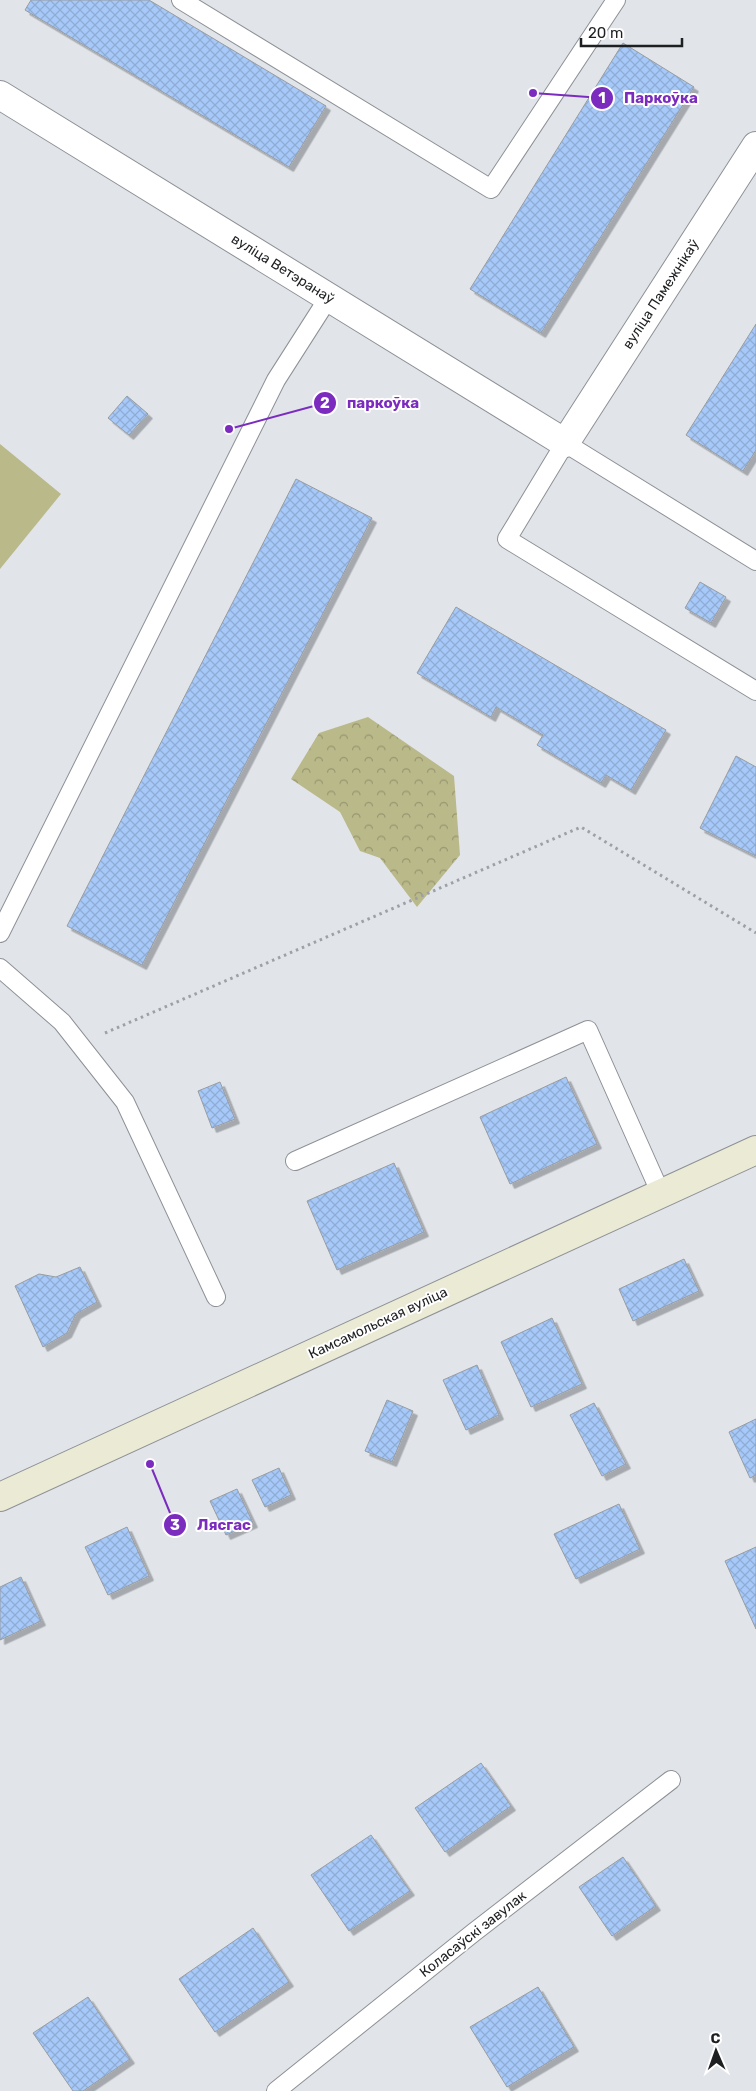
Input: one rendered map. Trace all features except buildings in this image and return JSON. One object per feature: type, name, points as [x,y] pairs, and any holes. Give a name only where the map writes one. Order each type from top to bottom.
[{"type":"main road","name":"Камсамольская вуліца","points":[[0,1497],[756,1150]]},
{"type":"street","name":"вуліца Ветэранаў","points":[[0,95],[566,442]]},
{"type":"street","name":"вуліца Памежнікаў","points":[[566,442],[756,146]]},
{"type":"lane","points":[[181,0],[491,190],[616,0]]},
{"type":"lane","points":[[0,934],[276,380],[329,297]]},
{"type":"lane","points":[[756,561],[566,442],[507,539],[756,691]]},
{"type":"lane","points":[[0,968],[62,1022],[125,1102],[216,1297]]},
{"type":"lane","points":[[295,1161],[588,1030],[661,1194]]},
{"type":"lane","name":"Коласаўскі завулак","points":[[276,2091],[473,1933],[671,1780]]},
{"type":"path","points":[[79,1044],[580,827],[756,933]]},
{"type":"green space","points":[[0,444],[61,494],[0,569]]},
{"type":"green space","points":[[368,717],[454,776],[460,855],[417,907],[380,858],[360,851],[340,812],[291,779],[319,733]]},
{"type":"place","name":"Паркоўка","points":[[533,93]]},
{"type":"place","name":"паркоўка","points":[[229,429]]},
{"type":"place","name":"Лясгас","points":[[150,1464]]}]
